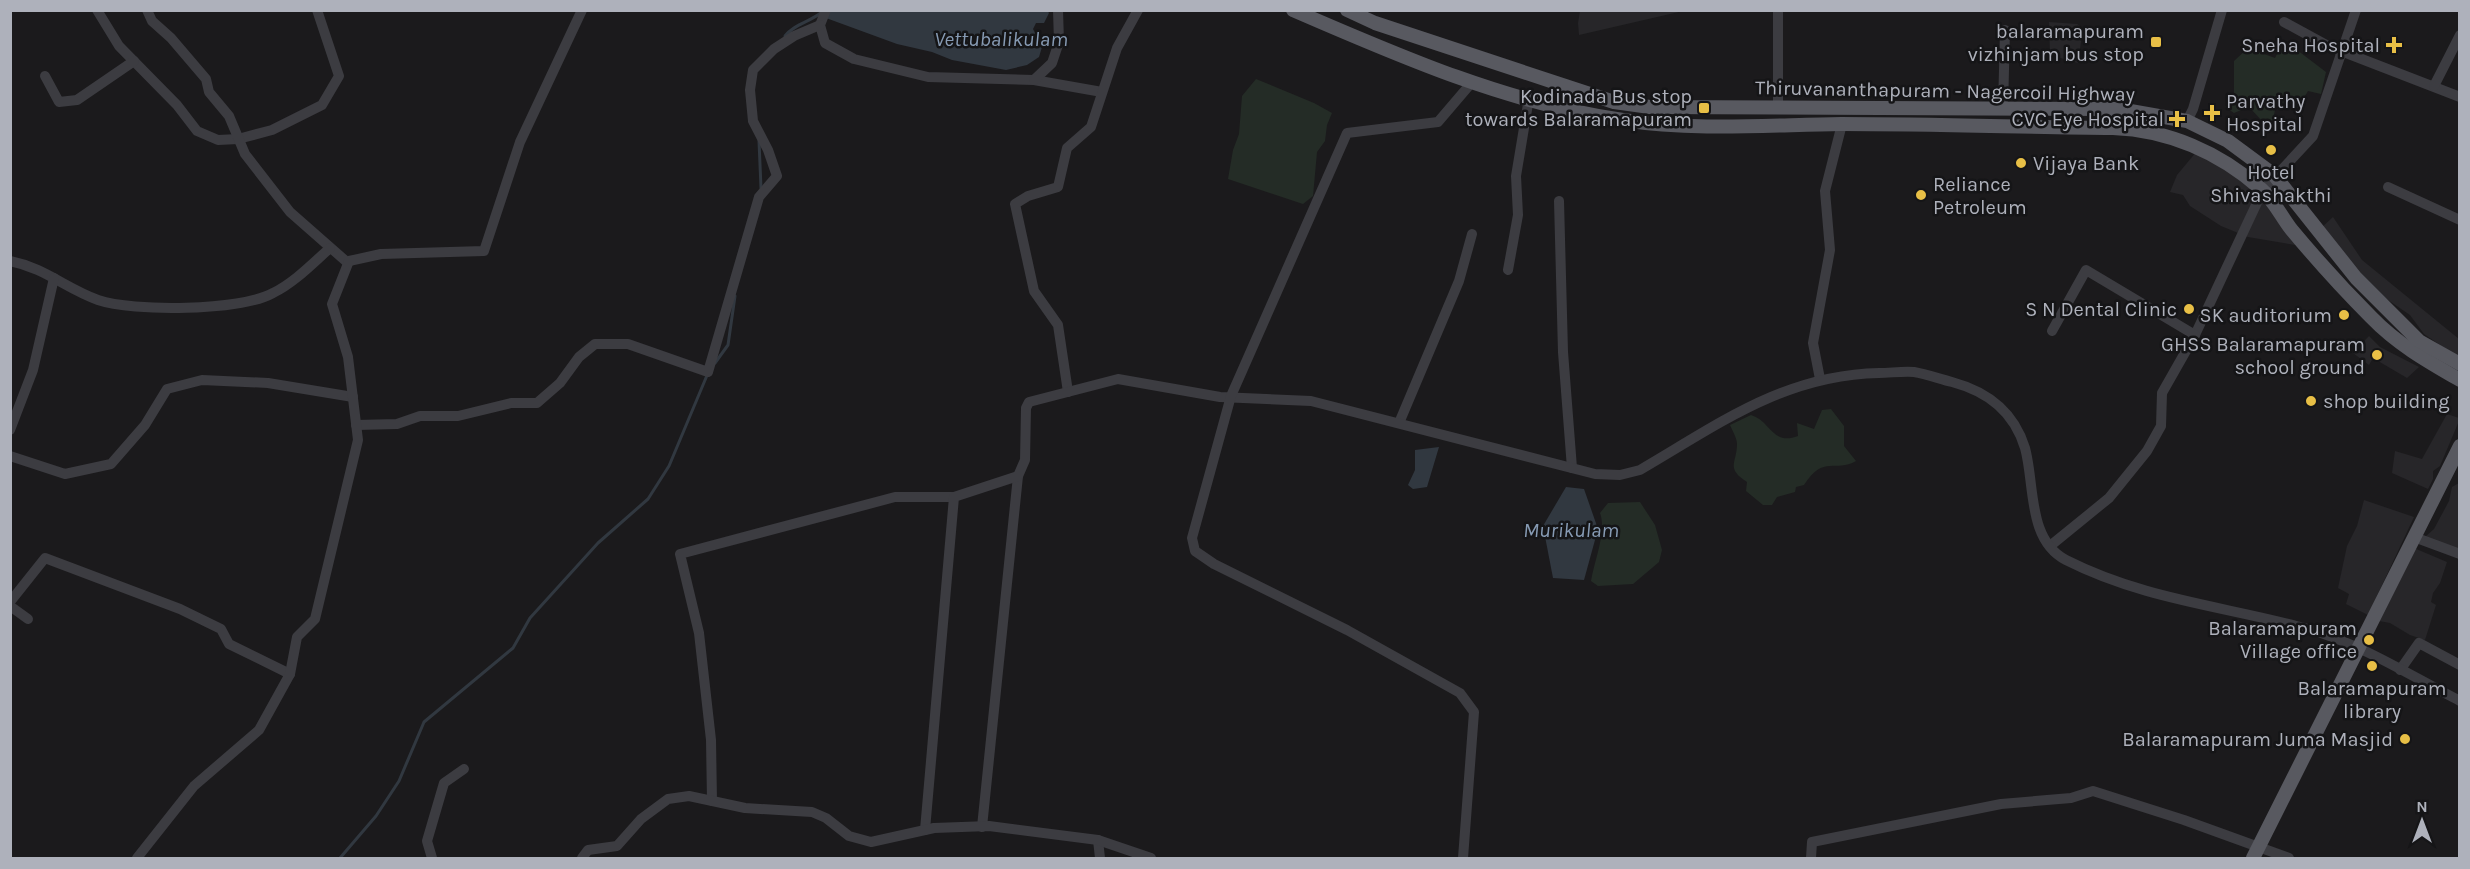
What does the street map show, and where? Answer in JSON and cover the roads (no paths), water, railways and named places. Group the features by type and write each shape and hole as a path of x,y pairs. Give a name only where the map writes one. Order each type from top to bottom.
{"main road":[{"name":"Thiruvananthapuram - Nagercoil Highway","path":"1293,10 1398,56 1529,98 1623,120 1681,126 1842,124 2143,129 2174,136 2218,158 2263,190 2290,228 2372,318 2409,351 2460,380"},
{"name":"Thiruvananthapuram - Nagercoil Highway","path":"1347,10 1375,23 1614,102 1650,107 2119,109 2187,121 2228,141 2274,175 2356,278 2419,341 2460,364"},
{"path":"2256,853 2460,446"}],"street":[{"path":"97,10 119,46 177,105 197,131 218,140 238,139 272,130 322,105 339,75 317,10"},
{"path":"147,10 152,21 171,38 206,80 209,92 229,116 245,154 290,212 348,263"},
{"path":"138,858 194,786 259,730 290,675 297,638 315,619 358,440 348,357 332,304 349,261 381,254 484,251 519,142 582,10"},
{"path":"826,10 820,25 825,43 854,59 927,77 1034,80 1102,92"},
{"path":"1034,80 1052,63 1059,42 1058,10"},
{"path":"1068,392 1058,326 1034,291 1015,204 1028,196 1058,187 1067,148 1091,127 1117,48 1138,10"},
{"path":"1778,10 1778,109"},
{"path":"2187,121 2193,109 2222,10"},
{"path":"2050,546 2109,498 2147,451 2161,426 2162,393 2195,334 2263,190 2274,175 2313,136 2356,10"},
{"path":"2284,22 2341,51 2460,97"},
{"path":"356,425 397,424 420,416 458,416 511,403 537,403 560,383 579,357 595,344 628,344 708,372 759,197 777,176 768,150 753,121 750,90 753,70 780,44 820,25"},
{"path":"2003,109 2005,30"},
{"path":"2434,86 2460,35"},
{"path":"45,76 59,102 77,100 134,61"},
{"path":"1463,858 1474,712 1460,693 1347,630 1214,564 1195,551 1192,538 1231,396 1347,133 1438,122 1473,81"},
{"path":"1508,270 1518,215 1516,176 1529,98"},
{"path":"1820,379 1813,343 1830,250 1825,191 1842,124"},
{"path":"2388,187 2460,220"},
{"path":"1559,201 1563,352 1572,468"},
{"path":"1399,423 1459,281 1472,234"},
{"path":"10,261 33,266 72,290 100,301 175,307 212,307 256,301 275,293 330,248"},
{"path":"2052,331 2086,270 2195,334"},
{"path":"10,430 33,370 54,278"},
{"path":"982,827 1018,476 1025,460 1026,408 1029,402 1118,380 1221,397 1311,400 1595,474 1620,475 1640,470 1760,400 1820,379 1860,374 1914,372 1957,384 1986,396 2016,423 2026,451 2039,526 2050,546 2063,558 2118,583 2212,609 2310,629 2359,649 2460,701"},
{"path":"10,456 65,474 111,464 145,425 167,390 202,380 268,383 352,397"},
{"path":"712,801 711,740 699,633 680,554 895,497 954,497 1018,476"},
{"path":"925,830 954,497"},
{"path":"2414,537 2460,554"},
{"path":"10,602 45,558 180,609 221,629 229,644 290,675"},
{"path":"10,606 28,619"},
{"path":"2400,670 2419,643 2460,665"},
{"path":"432,858 427,841 444,783 464,770"},
{"path":"1810,858 1812,842 2001,804 2071,798 2093,791 2256,853 2289,858"},
{"path":"582,858 588,850 618,846 641,819 668,799 689,796 745,808 812,812 826,818 849,836 872,842 925,830 982,827 1098,840 1151,858"},
{"path":"1098,840 1100,858"}],"water":[{"name":"Vettubalikulam","path":"828,10 1047,10 1049,13 1044,23 1036,23 1033,29 1042,47 1039,57 1027,65 1006,70 952,60 932,52 897,44 826,18"},
{"path":"1439,447 1427,487 1413,489 1408,485 1415,470 1415,450"},
{"name":"Murikulam","path":"1566,487 1584,489 1598,529 1584,580 1553,578 1543,526"}],"waterway":[{"path":"785,36 822,12"},
{"path":"759,141 761,188"},
{"path":"715,363 728,345 735,296"},
{"path":"340,858 376,816 399,781 424,722 513,648 530,618 598,543 648,499 669,466 708,373"}],"place":[{"name":"balaramapuram vizhinjam bus stop","path":"2156,42"},
{"name":"Sneha Hospital","path":"2394,45"},
{"name":"Kodinada Bus stop towards Balaramapuram","path":"1704,108"},
{"name":"Parvathy Hospital","path":"2212,113"},
{"name":"CVC Eye Hospital","path":"2177,119"},
{"name":"Hotel Shivashakthi","path":"2271,150"},
{"name":"Vijaya Bank","path":"2021,163"},
{"name":"Reliance Petroleum","path":"1921,195"},
{"name":"S N Dental Clinic","path":"2189,309"},
{"name":"SK auditorium","path":"2344,315"},
{"name":"GHSS Balaramapuram school ground","path":"2377,355"},
{"name":"shop building","path":"2311,401"},
{"name":"Balaramapuram Village office","path":"2369,640"},
{"name":"Balaramapuram library","path":"2372,666"},
{"name":"Balaramapuram Juma Masjid","path":"2405,739"}]}
